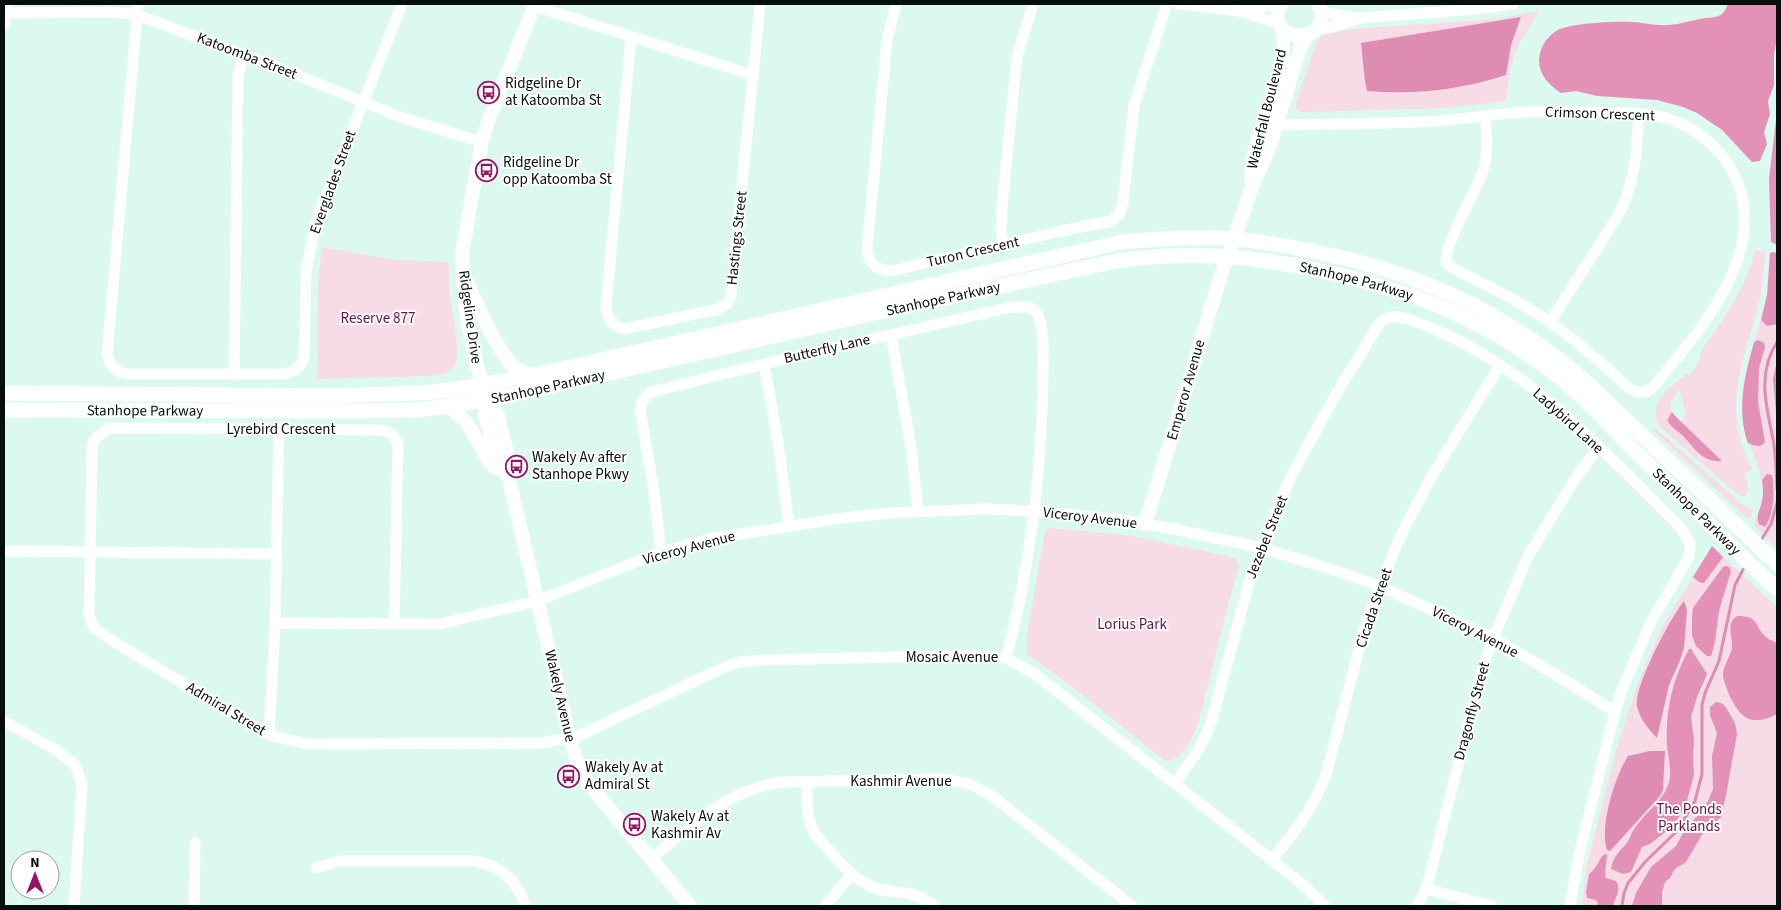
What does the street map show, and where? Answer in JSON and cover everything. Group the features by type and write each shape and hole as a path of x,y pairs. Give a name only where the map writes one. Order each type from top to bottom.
{"main road":[{"name":"Stanhope Parkway","path":"4,393 336,395 433,392 535,375 1122,242 1167,238 1259,241 1382,267 1442,290 1499,318 1548,350 1585,381 1777,564"},
{"name":"Stanhope Parkway","path":"4,410 356,411 416,410 449,406 486,400 1083,268 1155,257 1200,254 1227,256 1281,263 1385,286 1444,307 1494,333 1547,368 1569,386 1777,589"}],"street":[{"name":"Everglades Street","path":"234,374 283,374 293,372 299,368 304,357 306,270 314,228 322,202 402,4"},
{"name":"Hastings Street","path":"631,38 606,306 608,317 613,324 618,328 630,329 719,309 724,307 729,300 732,291 760,4"},
{"name":"Turon Crescent","path":"896,4 887,40 867,248 868,259 876,268 891,271 1111,221 1119,214 1124,202 1134,105 1167,4"},
{"path":"1003,245 1001,231 1002,207 1017,56 1033,4"},
{"path":"1178,4 1240,11 1281,26 1288,33 1295,36 1346,24 1360,18"},
{"path":"1240,11 1279,4"},
{"name":"Waterfall Boulevard","path":"1251,190 1255,150 1280,68 1284,46 1278,12 1279,4"},
{"path":"1319,7 1326,13 1360,18 1446,7 1478,9 1513,4"},
{"path":"534,5 631,38 753,75"},
{"name":"Ridgeline Drive","path":"486,400 468,327 462,270 465,236 482,142 489,119 534,5"},
{"name":"Waterfall Boulevard","path":"1227,256 1277,126 1300,48 1320,23 1319,7"},
{"name":"Katoomba Street","path":"4,13 112,12 137,9 243,54 419,124 482,142"},
{"path":"137,9 107,354 116,372 126,374 234,374 238,78 243,54"},
{"name":"Crimson Crescent","path":"1277,126 1438,121 1531,112 1638,114 1659,116 1680,123 1701,135 1724,159 1736,178 1743,199 1746,222 1741,255 1720,300 1689,344 1652,389 1641,393 1629,388 1582,346 1550,322"},
{"path":"1485,116 1487,146 1484,167 1448,247 1446,262 1453,268 1504,294 1550,322 1626,200 1633,173 1638,114"},
{"name":"Emperor Avenue","path":"1145,524 1191,375 1204,326 1227,256"},
{"path":"462,270 483,320 501,349 518,371 535,375"},
{"name":"Butterfly Lane","path":"661,552 651,471 641,417 642,401 651,392 1008,308 1021,307 1033,309 1041,323 1043,362 1040,448 1034,511"},
{"name":"Jezebel Street","path":"1175,783 1198,752 1206,736 1243,599 1291,476 1336,394 1379,324 1388,317 1401,317"},
{"name":"Ladybird Lane","path":"1401,317 1445,334 1481,353 1546,398 1685,534 1691,548 1689,557 1651,622 1614,712 1574,873 1570,906"},
{"path":"891,335 907,419 918,511"},
{"path":"764,364 778,442 789,526"},
{"name":"Cicada Street","path":"1272,860 1310,810 1320,793 1365,626 1379,586 1409,518 1425,487 1500,365"},
{"name":"Wakely Avenue","path":"486,400 485,416 495,453 509,480 577,762 588,783 690,906"},
{"path":"449,406 466,422 491,464 509,480"},
{"name":"Lyrebird Crescent","path":"89,552 92,445 100,433 108,428 382,430 392,434 398,443 394,624"},
{"path":"269,735 275,623 279,430"},
{"name":"Dragonfly Street","path":"1417,906 1426,889 1481,673 1493,638 1529,554 1574,481 1598,447"},
{"name":"Viceroy Avenue","path":"275,623 439,624 537,601 661,552 710,539 836,518 918,511 985,509 1034,511 1096,517 1191,532 1262,548 1315,563 1379,586 1493,638 1614,712"},
{"path":"1006,658 1024,581 1034,511"},
{"path":"4,552 276,554"},
{"name":"Admiral Street","path":"89,552 89,613 93,627 111,640 269,735 307,744 528,744 570,738"},
{"name":"Mosaic Avenue","path":"570,738 578,736 714,671 740,662 978,655 1006,658 1035,674 1272,860 1325,906"},
{"path":"4,721 56,750 75,765 82,782 74,906"},
{"name":"Kashmir Avenue","path":"651,859 701,816 719,805 758,787 782,782 944,779 970,784 992,796 1132,906"},
{"path":"807,782 811,827 852,874 870,886 914,894 934,906"},
{"path":"194,906 195,843"},
{"path":"316,868 339,861 475,861 494,867 511,881 521,893 525,906"},
{"path":"825,906 852,874"},
{"path":"1426,889 1492,906"}],"green space":[{"path":"1539,11 1517,48 1510,70 1506,101 1446,108 1302,112 1296,109 1296,103 1316,43 1322,35 1353,29 1497,19"},
{"name":"Reserve 877","path":"322,247 396,260 449,262 449,286 457,350 457,359 454,367 445,373 429,376 317,379 318,282"},
{"path":"1755,250 1765,252 1760,296 1738,381 1736,396 1739,434 1752,469 1744,474 1748,486 1748,492 1745,497 1737,494 1659,426 1656,410 1662,396 1687,374 1689,376 1700,360 1704,347 1738,295","holes":["1679,390 1685,410 1682,422 1674,414 1671,407 1672,400"]},
{"path":"1770,253 1777,253 1777,548 1753,524 1760,508 1763,494 1758,467 1744,426 1742,410 1744,381 1764,309 1768,290"},
{"path":"1654,427 1744,506 1753,510 1749,520 1652,429"},
{"name":"Lorius Park","path":"1051,528 1133,536 1235,558 1239,567 1198,724 1190,741 1178,758 1165,761 1070,685 1027,654 1027,636 1045,531"},
{"name":"The Ponds Parklands","path":"1712,546 1777,607 1777,906 1582,906 1586,869 1617,747 1638,683 1662,627"}],"shaded area":[{"path":"1728,4 1777,4 1774,85 1768,101 1770,114 1764,132 1767,144 1760,161 1752,162 1722,130 1697,113 1657,100 1597,96 1576,91 1561,93 1552,87 1543,75 1539,65 1544,43 1556,31 1562,28 1582,24 1615,22 1656,25 1675,24 1720,15"},
{"path":"1521,17 1511,45 1506,75 1454,88 1420,92 1367,91 1361,43"},
{"path":"1777,111 1777,245 1771,242 1769,179"},
{"path":"1770,253 1777,253 1777,324 1767,326 1761,320 1767,295"},
{"path":"1758,340 1764,343 1765,347 1759,368 1758,402 1765,442 1758,446 1748,443 1744,430 1742,405 1754,342"},
{"path":"1777,361 1777,423 1773,379"},
{"path":"1672,412 1722,461 1709,460 1695,450 1668,422"},
{"path":"1767,474 1772,475 1773,495 1772,509 1765,527 1759,524 1758,518 1763,495 1762,480"},
{"path":"1712,546 1723,557 1704,583 1699,582 1693,577"},
{"path":"1726,566 1731,571 1719,611 1713,651 1711,656 1707,656 1696,646 1692,636 1693,608 1723,567"},
{"path":"1684,601 1687,610 1684,648 1669,685 1657,738 1640,715 1637,706 1638,696 1647,668 1671,621"},
{"path":"1737,616 1753,619 1766,637 1777,643 1777,714 1768,718 1753,720 1741,714 1732,701 1724,681 1723,674 1732,648 1730,627 1733,619"},
{"path":"1689,649 1691,649 1707,674 1691,717 1694,740 1694,775 1686,804 1678,819 1664,833 1650,844 1642,847 1631,872 1623,874 1611,869 1615,858 1639,822 1659,801 1667,789 1670,777 1667,745 1669,707 1674,683"},
{"path":"1716,702 1725,706 1735,723 1737,734 1721,817 1703,833 1686,862 1675,869 1670,878 1665,882 1662,892 1662,906 1632,906 1636,893 1651,867 1676,846 1695,818 1701,814 1713,789 1712,756 1717,733 1710,715 1710,707"},
{"path":"1650,751 1665,751 1663,790 1660,796 1610,851 1607,850 1605,828 1618,776 1628,756"},
{"path":"1605,854 1607,855 1606,878 1616,881 1618,890 1613,906 1597,906 1596,900 1587,898 1586,892 1589,874"}],"waterway":[{"path":"1777,342 1767,365 1765,377 1766,402 1775,451 1777,489"},
{"path":"1760,542 1771,524 1777,503"},
{"path":"1622,906 1628,883 1646,861 1677,831 1695,801 1702,774 1702,705 1705,693 1719,661 1735,585 1745,566"}],"place":[{"name":"Ridgeline Dr at Katoomba St","path":"489,92"},
{"name":"Ridgeline Dr opp Katoomba St","path":"487,171"},
{"name":"Wakely Av after Stanhope Pkwy","path":"516,466"},
{"name":"Wakely Av at Admiral St","path":"569,776"},
{"name":"Wakely Av at Kashmir Av","path":"635,825"}]}
